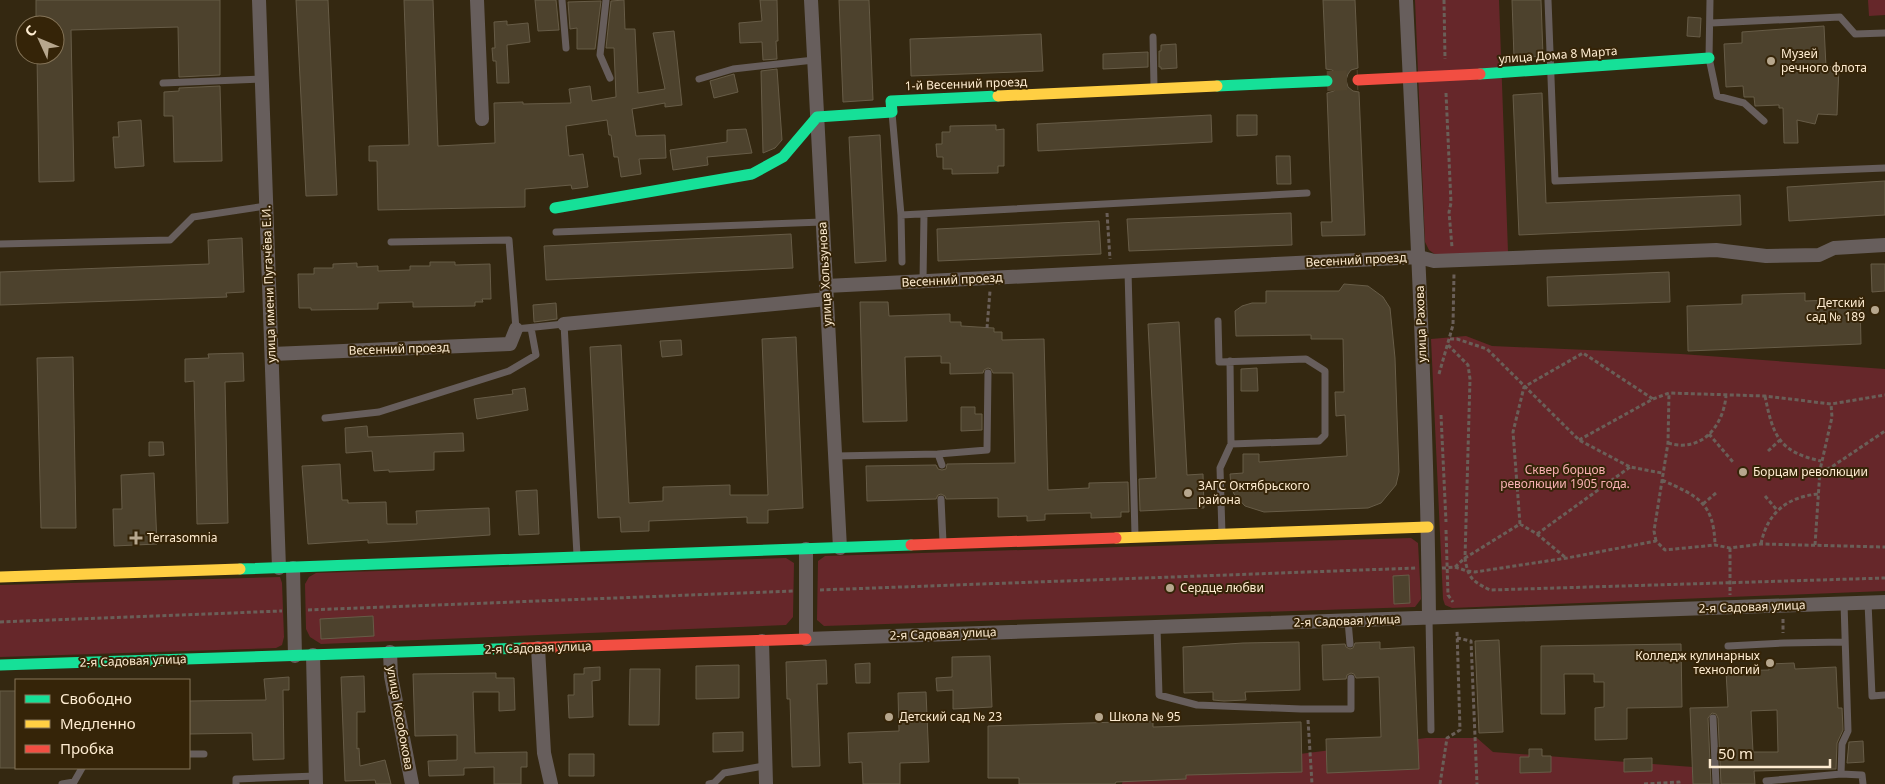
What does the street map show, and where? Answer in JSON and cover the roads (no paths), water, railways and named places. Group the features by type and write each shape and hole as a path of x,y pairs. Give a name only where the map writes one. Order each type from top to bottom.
{"street":[{"name":"улица имени Пугачёва Е.И.","path":"259,0 272,354 286,568 294,610 295,656"},
{"path":"477,0 482,119"},
{"name":"улица Хользунова","path":"810,0 840,548"},
{"name":"улица Рахова","path":"1406,0 1418,258 1428,527 1429,618"},
{"name":"улица Дома 8 Марта","path":"1410,76 1551,70 1709,58"},
{"path":"1358,80 1410,76"},
{"name":"1-й Весенний проезд","path":"892,112 891,101 1326,81"},
{"path":"555,208 752,174 783,157 817,117 892,112"},
{"name":"Весенний проезд","path":"564,324 924,281 1418,258 1434,261 1716,250 1766,256 1819,254 1834,248 1885,245"},
{"name":"Весенний проезд","path":"272,354 510,344 516,329"},
{"path":"0,577 1428,527"},
{"path":"806,549 806,639"},
{"name":"2-я Садовая улица","path":"0,665 1457,618 1885,602"},
{"path":"762,641 766,784"},
{"path":"538,648 544,753 551,784"},
{"name":"улица Кособокова","path":"390,652 391,676 412,784"},
{"path":"313,655 316,780"}],"lane":[{"path":"562,0 566,48"},
{"path":"606,0 600,55 610,78"},
{"path":"1548,0 1555,181 1885,168"},
{"path":"1710,0 1709,58 1717,96 1744,103 1764,121"},
{"path":"1711,24 1840,17 1855,34 1885,33"},
{"path":"1152,37 1154,89"},
{"path":"699,79 733,69 814,60"},
{"path":"163,83 262,79"},
{"path":"892,112 901,215 902,262"},
{"path":"901,215 1307,193"},
{"path":"0,244 170,240 193,217 266,206"},
{"path":"924,214 924,281"},
{"path":"556,232 822,222"},
{"path":"391,242 509,240 516,329 564,324 578,558"},
{"path":"1128,271 1135,538"},
{"path":"1218,321 1219,362 1306,359 1325,371 1325,435 1319,441 1231,444"},
{"path":"325,418 379,412 509,370 536,355 531,328"},
{"path":"1222,535 1220,468 1231,444 1230,361"},
{"path":"835,456 938,454 987,450 988,373"},
{"path":"938,454 942,464"},
{"path":"941,499 944,544"},
{"path":"1868,602 1872,696 1885,695"},
{"path":"1841,774 1842,744 1848,731 1844,604"},
{"path":"1429,618 1431,730"},
{"path":"1348,621 1350,644"},
{"path":"1157,627 1159,695 1197,705 1308,710 1351,709 1351,678"},
{"path":"1728,646 1844,642"},
{"path":"1713,718 1716,784"},
{"path":"190,754 204,754"},
{"path":"709,784 714,783 724,772 764,766"},
{"path":"62,784 74,782 81,769"},
{"path":"1766,780 1841,774 1862,775 1863,784"},
{"path":"236,784 236,779 316,780"}],"tunnel":[{"path":"1327,81 1358,80"}],"place":[{"name":"Музей речного флота","path":"1771,61"},
{"name":"Детский сад № 189","path":"1875,310"},
{"name":"Борцам революции","path":"1743,472"},
{"name":"ЗАГС Октябрьского района","path":"1188,493"},
{"name":"Terrasomnia","path":"136,538"},
{"name":"Сердце любви","path":"1170,588"},
{"name":"Колледж кулинарных технологий","path":"1770,663"},
{"name":"Детский сад № 23","path":"889,717"},
{"name":"Школа № 95","path":"1099,717"}],"park label":[{"name":"Сквер борцов революции 1905 года.","path":"1565,477"}]}
